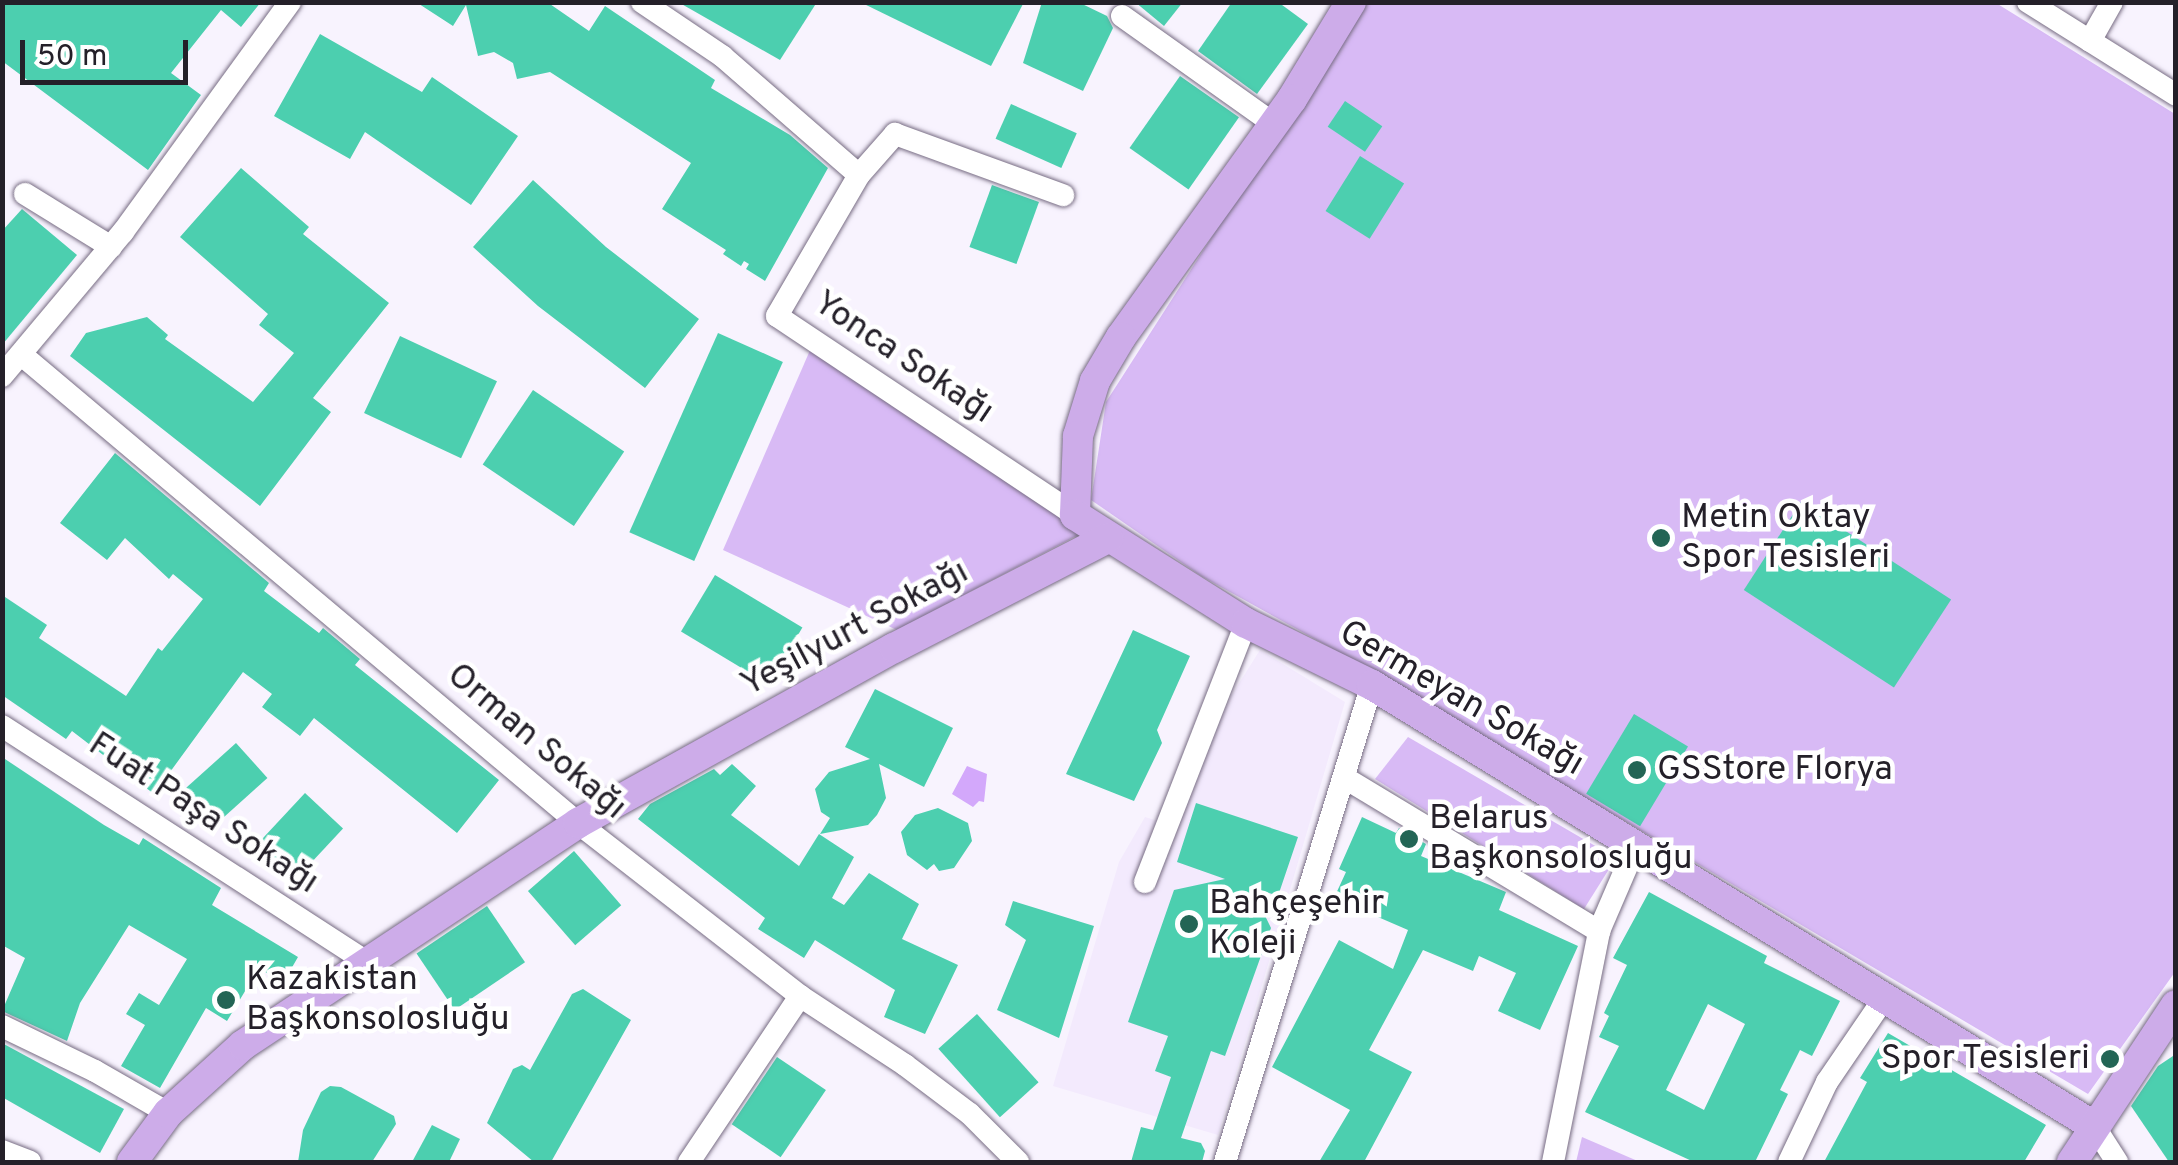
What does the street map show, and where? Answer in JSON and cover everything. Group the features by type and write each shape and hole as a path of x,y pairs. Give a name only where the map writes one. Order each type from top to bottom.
{"main road":[{"path":"1108,538 1075,515 1078,436 1096,381 1121,337 1274,124 1351,2"},
{"name":"Yeşilyurt Sokağı","path":"132,1162 168,1113 243,1045 578,823 894,648 1108,538"},
{"name":"Germeyan Sokağı","path":"1108,538 1246,624 1372,685 2094,1126"},
{"path":"2072,1162 2176,1005"}],"street":[{"path":"2,376 23,356 112,247 290,2"},
{"path":"642,2 722,56 859,174"},
{"path":"2028,2 2176,95"},
{"path":"2090,41 2112,2"},
{"path":"1122,16 1274,124"},
{"name":"Yonca Sokağı","path":"1063,196 895,134 859,174 777,316 1075,515"},
{"path":"26,194 112,247"},
{"name":"Orman Sokağı","path":"23,356 578,823 800,996 957,1104 1018,1162"},
{"path":"1145,882 1246,624"},
{"path":"1225,1162 1372,685"},
{"name":"Fuat Paşa Sokağı","path":"2,726 364,962"},
{"path":"1345,778 1599,931"},
{"path":"1552,1162 1599,931 1636,845"},
{"path":"689,1162 800,996"},
{"path":"1789,1162 1827,1082 1885,996"},
{"path":"2,1026 95,1071 168,1113"},
{"name":"Germeyan Sokağı","path":"2094,1126 2117,1162"},
{"path":"2,1150 30,1162"}],"shaded area":[{"name":"Metin Oktay Spor Tesisleri","path":"1362,3 1996,3 2175,114 2175,972 2088,1094 1333,649 1201,576 1091,500 1106,402"},
{"path":"811,348 1082,533 897,630 723,550"},
{"name":"Bahçeşehir Koleji","path":"1260,650 1345,702 1218,1135 1053,1086 1119,862 1145,817 1174,826 1231,696"},
{"path":"1408,737 1616,858 1584,909 1375,779"},
{"path":"967,766 987,774 984,802 973,807 952,794"},
{"path":"1582,1137 1640,1162 1576,1162"}],"building":[{"path":"2,2 261,2 241,27 221,10 171,73 201,95 148,170 2,61"},
{"path":"416,2 547,2 589,31 605,6 715,80 711,88 790,135 828,168 765,281 746,269 749,264 744,261 741,266 723,254 726,250 662,209 691,163 550,72 517,79 513,63 494,52 478,56 466,5 453,26"},
{"path":"678,2 817,2 780,60"},
{"path":"860,2 1024,2 991,66"},
{"path":"1042,2 1078,2 1107,16 1113,28 1083,91 1023,63"},
{"path":"1135,2 1183,2 1164,26"},
{"path":"1232,2 1278,2 1308,24 1257,94 1198,51"},
{"path":"320,34 422,92 432,77 518,136 471,205 365,132 350,159 274,116"},
{"path":"1180,76 1239,117 1189,189 1130,148"},
{"path":"1345,101 1382,126 1365,152 1328,127"},
{"path":"1011,104 1077,133 1061,168 996,139"},
{"path":"1360,156 1404,184 1370,239 1326,211"},
{"path":"241,168 309,227 303,234 389,303 313,398 331,412 260,506 70,356 86,333 147,317 168,335 165,339 253,402 294,353 259,325 268,314 180,237"},
{"path":"533,180 606,247 699,319 645,388 538,306 473,247"},
{"path":"992,185 1039,202 1016,264 969,247"},
{"path":"22,209 77,255 2,345 2,231"},
{"path":"718,333 783,362 694,561 629,532"},
{"path":"400,336 497,381 461,458 364,413"},
{"path":"533,390 624,452 574,526 483,465"},
{"path":"115,453 269,583 264,591 319,633 323,628 360,659 355,665 499,780 457,833 314,718 300,736 262,707 272,694 243,672 154,794 72,731 66,739 2,695 2,595 47,625 39,638 126,696 158,648 162,651 203,599 173,574 169,579 125,538 107,560 60,523"},
{"path":"1801,502 1951,599 1894,688 1744,590"},
{"path":"715,575 802,628 768,684 681,632"},
{"path":"1133,630 1190,656 1157,730 1162,743 1134,801 1066,774"},
{"path":"875,689 953,728 924,787 879,764 886,798 877,815 868,825 820,834 830,818 821,812 815,789 829,772 870,759 845,747"},
{"name":"GSStore Florya","path":"1634,714 1688,746 1640,826 1586,794"},
{"path":"236,743 267,778 209,831 177,796"},
{"path":"2,757 104,825 139,845 143,838 221,888 212,905 298,957 283,983 259,968 227,1021 206,1008 160,1088 121,1066 145,1025 126,1014 139,993 159,1005 187,959 129,925 80,1003 67,1041 2,1011 25,958 2,945"},
{"path":"732,764 756,786 731,815 799,866 819,834 854,857 832,898 844,905 869,873 919,904 902,939 958,965 925,1034 884,1017 895,990 815,940 804,958 758,929 765,918 638,819 650,804 714,769 720,775"},
{"path":"305,793 343,828 297,878 259,843"},
{"path":"1196,803 1298,837 1278,896 1251,887 1271,928 1225,1056 1211,1051 1181,1138 1201,1143 1205,1151 1202,1162 1131,1162 1141,1127 1153,1130 1171,1077 1155,1071 1168,1036 1128,1022 1174,890 1225,879 1177,862"},
{"path":"938,808 968,823 972,841 954,868 939,871 934,864 927,870 907,855 901,832 915,815"},
{"path":"1362,817 1396,833 1399,828 1426,844 1421,856 1506,892 1499,910 1578,946 1540,1030 1498,1011 1516,973 1479,956 1473,971 1423,950 1369,1050 1412,1072 1364,1162 1319,1162 1350,1110 1272,1067 1339,940 1393,969 1408,930 1334,898 1346,872 1339,869"},
{"path":"574,851 621,905 575,945 528,891"},
{"path":"1649,892 1767,956 1764,963 1840,1001 1812,1056 1800,1050 1780,1090 1788,1094 1755,1162 1694,1162 1585,1112 1619,1046 1599,1037 1609,1016 1604,1013 1627,965 1613,958","holes":["1708,1004 1745,1024 1704,1110 1666,1090"]},
{"path":"1013,901 1094,926 1059,1038 997,1010 1026,940 1005,925"},
{"path":"487,906 525,962 455,1010 417,954"},
{"path":"583,989 631,1020 551,1162 534,1162 487,1123 513,1069 522,1065 530,1070 572,994"},
{"path":"977,1014 1039,1082 1000,1117 938,1049"},
{"path":"1888,1033 2046,1125 2024,1162 1824,1162 1867,1082 1860,1078"},
{"path":"2,1043 124,1109 100,1153 2,1097"},
{"path":"2176,1054 2176,1162 2169,1162 2131,1106 2158,1066"},
{"path":"777,1057 826,1090 781,1157 732,1124"},
{"path":"330,1086 341,1087 394,1116 396,1124 372,1162 298,1162 303,1130 321,1092"},
{"path":"432,1125 460,1139 449,1162 412,1162"}],"place":[{"name":"Metin Oktay Spor Tesisleri","path":"1661,538"},
{"name":"GSStore Florya","path":"1637,770"},
{"name":"Belarus Başkonsolosluğu","path":"1409,839"},
{"name":"Bahçeşehir Koleji","path":"1189,924"},
{"name":"Kazakistan Başkonsolosluğu","path":"226,1000"},
{"name":"Spor Tesisleri","path":"2110,1059"}]}
